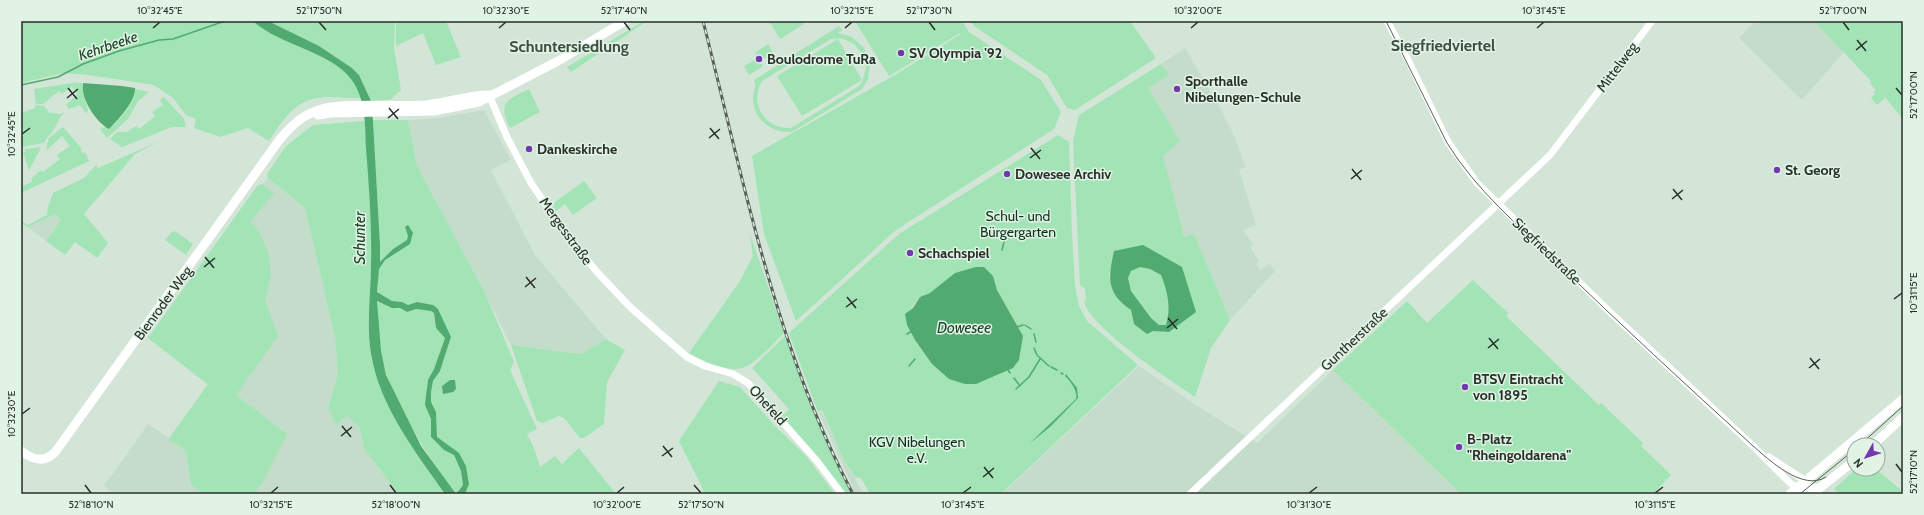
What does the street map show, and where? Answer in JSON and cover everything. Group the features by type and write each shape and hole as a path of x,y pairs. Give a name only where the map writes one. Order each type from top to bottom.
{"main road":[{"name":"Bienroder Weg","path":"21,451 34,459 46,459 58,449 280,139 292,125 318,116 348,110 387,109 420,112 453,108 479,102 558,61 625,21"},
{"path":"1800,489 1903,398"},
{"path":"1882,437 1903,417"},
{"path":"1812,494 1846,468"}],"street":[{"name":"Siegfriedstraße","path":"1387,21 1407,58 1448,142 1473,178 1497,204 1618,320 1752,445 1777,466 1800,489"},
{"name":"Mittelweg","path":"1497,204 1550,156 1652,21"},
{"name":"Mergesstraße","path":"489,96 522,166 545,205 571,241 608,284 672,345"},
{"name":"Guntherstraße","path":"1190,494 1497,204"},
{"name":"Ohefeld","path":"672,345 695,361 714,369 733,374 748,383 817,461 842,494"},
{"name":"Siegfriedstraße","path":"1777,466 1801,478 1800,489"},
{"path":"1800,489 1822,487"}],"shaded area":[{"path":"1755,21 1814,21 1844,52 1802,100 1739,38"},
{"path":"1185,48 1233,133 1246,167 1239,169 1256,225 1243,230 1253,244 1250,246 1259,262 1256,264 1260,270 1270,264 1275,271 1230,320 1194,234 1184,237 1141,77"},
{"path":"484,110 511,160 491,170 535,255 606,339 581,354 511,345 417,166 408,120 438,118"},
{"path":"268,178 305,208 335,337 338,374 328,408 336,425 347,416 359,426 364,448 398,494 110,494 113,493 104,486 148,424 169,438 208,385 148,338 258,185 263,184"},
{"path":"54,214 62,219 46,241 28,227"},
{"path":"1139,366 1194,404 1257,443 1333,370 1461,494 1002,494"},
{"path":"822,412 844,460 864,494 856,494 819,413"}],"green space":[{"path":"21,21 253,21 276,36 316,53 340,67 350,76 362,98 320,98 301,104 287,116 269,141 248,128 220,137 194,128 196,119 186,115 173,98 154,85 89,75 64,73 21,83"},
{"path":"268,21 395,21 394,48 401,90 390,100 371,101 359,75 352,68 319,46"},
{"path":"396,21 446,21 461,57 436,65 423,33 396,46"},
{"path":"644,21 647,21 571,72 567,67"},
{"path":"769,21 802,21 804,24 780,39"},
{"path":"855,21 962,21 969,32 1041,80 1061,112 1054,129 896,230 796,321 764,234 752,156 895,75 961,34 960,33 889,76"},
{"path":"970,21 1130,21 1156,58 1075,110 1067,108 1047,75 974,26"},
{"path":"1814,21 1903,21 1903,119 1883,95 1885,98 1877,105 1871,98 1875,94 1873,92 1876,90 1870,83 1871,81"},
{"path":"839,26 842,30 838,33 852,37 864,48 870,63 868,79 862,89 792,132 777,130 765,124 760,119 754,106 754,80","holes":["841,38 854,44 863,55 866,68 862,82 859,86 791,128 773,124 762,113 758,106 757,98 758,89 762,81 831,39"]},
{"path":"838,39 862,80 802,116 777,76"},
{"name":"Boulodrome TuRa","path":"768,44 773,53 760,61 763,66 749,75 744,66 758,58 755,53"},
{"path":"1161,64 1169,75 1148,88 1180,141 1163,156 1184,237 1194,234 1230,320 1211,348 1195,397 1151,367 1116,339 1101,326 1090,313 1084,302 1086,300 1085,289 1080,285 1073,141 1079,115","holes":["1114,251 1182,267 1169,332 1153,331 1134,324 1131,310 1113,290 1109,275"]},
{"path":"78,82 62,94 59,91 43,104 36,104 34,89"},
{"path":"77,83 82,83 88,113 85,112 80,105 69,109 66,105 78,94 72,87"},
{"path":"135,89 149,92 138,101 128,119 107,138 100,129 105,127 109,129 122,116 133,99"},
{"path":"529,89 540,112 510,128 504,112 504,107 510,99"},
{"path":"164,97 184,119 186,127 172,127 122,147 110,139 117,132 127,132 136,126 139,129 155,116 152,112 163,105 160,100"},
{"path":"35,105 44,106 50,113 60,114 65,112 44,143 22,147 21,113 35,108"},
{"path":"373,120 408,120 417,166 485,293 514,362 510,370 537,429 527,434 534,448 540,467 555,456 562,464 579,448 616,494 465,494 469,484 466,466 459,453 448,447 437,437 436,412 431,403 433,381 440,371 451,337 433,305 417,302 408,305 402,302 392,301 377,292 378,271 382,263 408,245 413,233 405,227 408,236 407,240 393,249 379,264 380,245"},
{"path":"365,121 371,210 369,342 371,355 380,385 395,418 445,494 398,494 364,448 359,426 347,416 336,425 328,408 338,374 335,337 305,208 268,178 267,174 286,146 313,125"},
{"path":"63,127 82,149 81,151 83,154 85,152 89,161 21,193 23,186 32,182 32,178 41,170 43,172 60,159 57,155 70,146 62,136 47,150 46,148 49,138"},
{"name":"Schul- und Bürgergarten","path":"1058,135 1069,142 1075,286 1079,306 1087,321 1138,365 1001,494 870,494 861,478 855,477 844,460 822,410 818,412 789,333 899,234","holes":["993,276 997,290 1023,336 1019,360 982,382 949,379 932,364 915,340 907,325 909,311 920,297"]},
{"path":"160,141 135,154 84,214 108,243 97,258 75,242 65,255 46,241 61,220 55,214 28,227 21,223 21,221 28,225 47,215 53,193 84,178 96,165 98,168"},
{"path":"41,147 29,171 23,152 25,152 25,149"},
{"path":"584,181 597,198 573,215 565,204 556,211 553,207 555,202"},
{"path":"258,185 263,185 274,193 250,222 259,231 268,252 271,276 265,300 278,336 236,395 287,434 264,480 254,494 203,494 191,485 186,451 169,439 208,384 148,338"},
{"path":"175,231 193,244 186,255 165,240"},
{"path":"750,234 784,333 762,355 747,366 733,369 725,368 709,363 689,353 740,281 753,256"},
{"path":"1140,267 1150,269 1161,275 1168,300 1168,318 1166,325 1159,325 1151,318 1131,291 1128,278 1131,270"},
{"name":"BTSV Eintracht von 1895","path":"1473,280 1508,313 1506,316 1599,405 1601,403 1643,443 1641,446 1671,475 1653,494 1461,494 1333,370 1407,301 1427,323"},
{"path":"377,301 407,312 416,309 431,311 434,313 436,328 445,338 434,369 428,380 425,405 431,419 431,438 444,450 454,455 461,471 463,485 455,494 426,452 393,392 384,367 380,348"},
{"path":"785,336 828,446 851,494 845,494 823,464 781,417 789,410 788,408 752,368"},
{"path":"606,339 625,350 607,382 604,424 584,438 580,438 564,418 559,416 543,423 537,421 511,345 581,354"},
{"path":"719,381 740,387 775,426 806,456 835,494 704,494 679,441"},
{"path":"1847,477 1886,477 1901,490 1898,494 1840,494 1834,489"}],"water":[{"path":"253,21 268,21 319,46 352,68 359,75 371,101 380,262 393,249 407,240 408,236 405,227 408,225 413,233 410,244 385,260 379,269 377,292 392,301 402,302 408,305 417,302 433,305 438,309 451,337 440,371 433,381 431,402 436,412 437,437 459,453 466,466 469,484 465,494 456,494 445,494 411,445 390,410 382,392 371,354 369,308 371,220 365,121 360,95 351,79 331,62 264,29","holes":["377,301 392,308 400,308 407,312 416,309 431,311 434,313 436,328 445,338 434,369 428,380 425,405 431,419 431,437 444,450 454,455 461,471 463,485 456,494 421,446 386,375 381,351"]},
{"path":"83,83 135,88 135,93 130,104 109,129 99,121 86,102"},
{"path":"1143,245 1182,267 1196,312 1169,332 1153,331 1147,334 1134,324 1131,310 1123,304 1113,291 1110,277 1114,251","holes":["1140,267 1150,269 1161,275 1165,288 1168,300 1168,318 1166,325 1159,325 1151,318 1131,291 1128,278 1131,271"]},
{"name":"Dowesee","path":"976,267 984,267 993,276 997,290 1023,336 1019,360 1013,368 976,384 965,384 949,379 932,364 915,340 907,325 905,314 913,308 920,297 930,293 955,273"},
{"path":"1066,374 1077,388 1078,398 1051,426 1029,444 1076,399 1075,390 1065,376"},
{"path":"450,380 455,380 456,389 453,392 443,394 442,386"}],"waterway":[{"name":"Kehrbeeke","path":"21,85 58,77 83,64 119,51 159,40 173,39 225,21"},
{"path":"1002,250 1006,234"},
{"path":"1017,327 1023,325"},
{"path":"1025,325 1031,329"},
{"path":"907,334 912,331"},
{"path":"1034,334 1036,342"},
{"path":"1034,348 1037,355"},
{"path":"1038,356 1049,366"},
{"path":"909,366 915,359"},
{"path":"1016,389 1029,377 1040,359"},
{"path":"1051,367 1057,370"},
{"path":"1014,378 1020,386"}],"tram line":[{"path":"1386,21 1447,143 1458,160 1484,192 1629,332 1752,445 1777,466 1797,477 1807,480 1817,481 1826,477"},
{"path":"1869,437 1903,406"},
{"path":"1800,494 1846,457"}],"railway":[{"path":"703,21 748,202 782,322 802,381 826,438 853,494"}],"place":[{"name":"SV Olympia '92","path":"901,53"},
{"name":"Boulodrome TuRa","path":"759,59"},
{"name":"Sporthalle Nibelungen-Schule","path":"1177,89"},
{"name":"Dankeskirche","path":"529,149"},
{"name":"St. Georg","path":"1777,170"},
{"name":"Dowesee Archiv","path":"1007,174"},
{"name":"Schachspiel","path":"910,253"},
{"name":"BTSV Eintracht von 1895","path":"1465,387"},
{"name":"B-Platz \"Rheingoldarena\"","path":"1459,447"}],"district":[{"name":"Siegfriedviertel","path":"1443,45"},
{"name":"Schuntersiedlung","path":"569,46"}],"water label":[{"name":"Schunter","path":"360,238"}],"park label":[{"name":"KGV Nibelungen e.V.","path":"917,450"}]}
